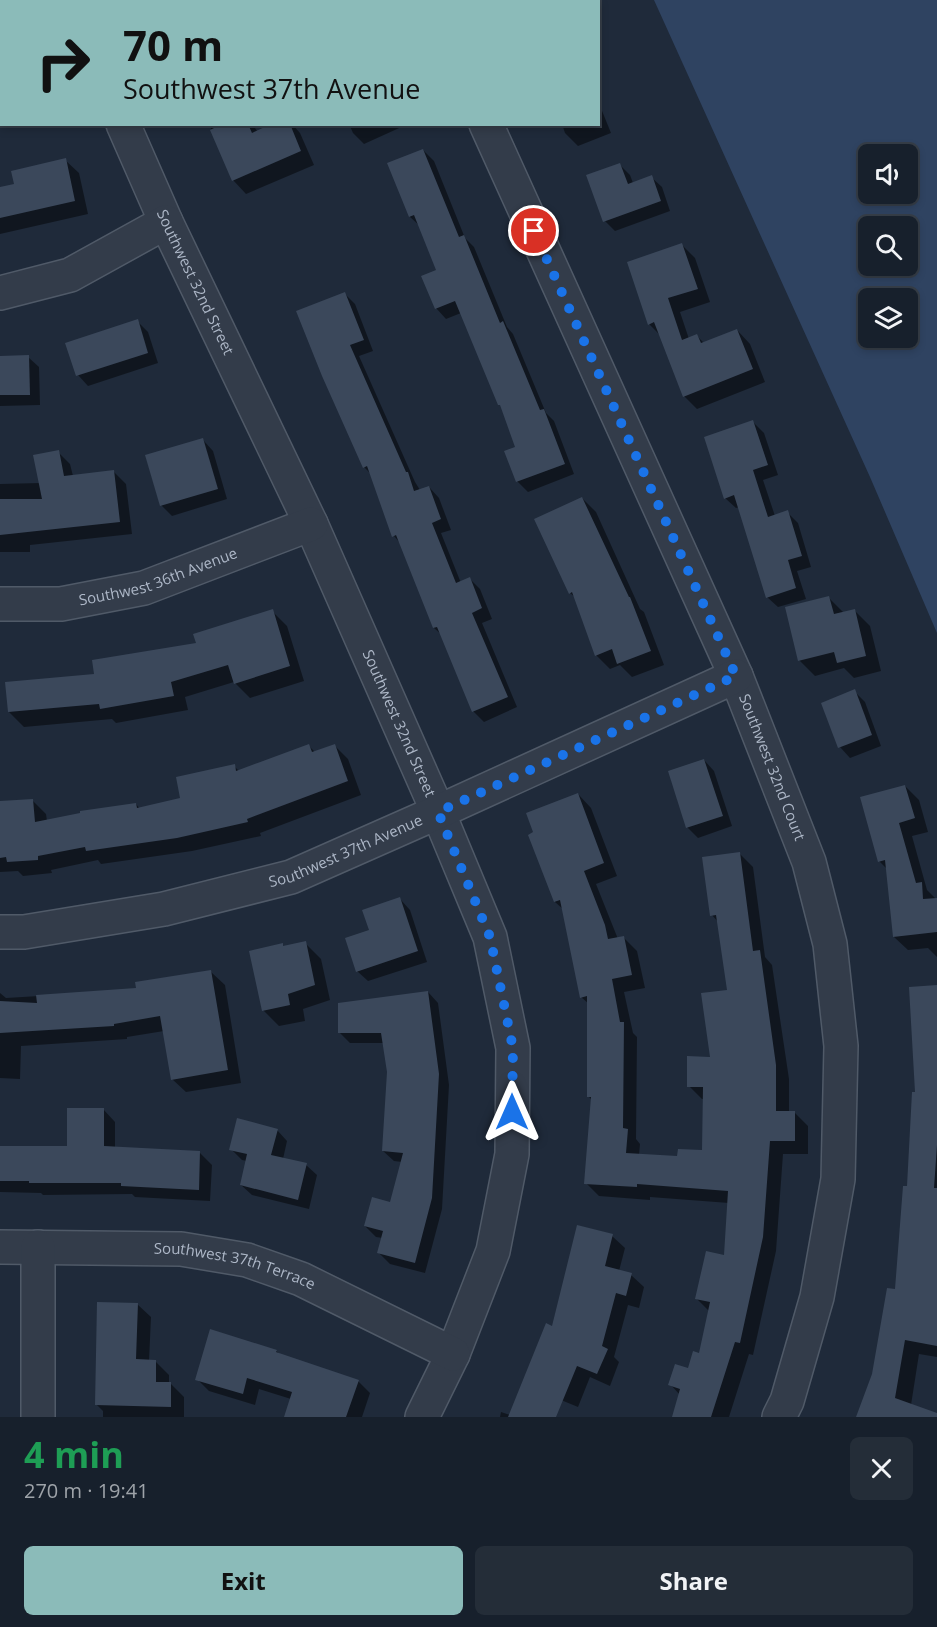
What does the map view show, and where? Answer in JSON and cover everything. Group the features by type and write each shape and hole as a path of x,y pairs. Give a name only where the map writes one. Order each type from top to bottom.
{"street":[{"name":"Southwest 32nd Street","path":"124,126 166,222 311,524 438,812 490,937 513,1048 512,1154 493,1251 453,1354 422,1417"},
{"name":"Southwest 32nd Court","path":"487,126 736,676 809,862 831,944 841,1046 838,1179 817,1297 787,1401 779,1417"},
{"path":"0,293 70,275 166,222"},
{"name":"Southwest 36th Avenue","path":"0,604 61,604 144,588 311,524"},
{"name":"Southwest 37th Avenue","path":"0,932 24,932 164,909 291,877 736,676"},
{"name":"Southwest 37th Terrace","path":"0,1246 181,1249 247,1260 301,1279 453,1354"},
{"path":"38,1247 38,1417"}],"water":[{"path":"654,0 937,0 937,633 870,477"}],"building":[{"path":"218,126 249,126 252,133 267,126 291,126 301,151 232,181 210,130"},
{"path":"423,149 459,237 464,235 500,323 503,321 540,410 544,409 565,464 516,482 504,451 515,447 500,405 498,405 455,301 435,309 421,276 436,270 414,215 409,217 387,163"},
{"path":"66,158 75,201 0,218 0,187 14,184 11,171"},
{"path":"620,163 628,184 652,175 661,201 603,222 586,175"},
{"path":"682,243 698,289 668,298 682,340 697,334 701,343 737,329 753,369 683,397 654,322 648,325 627,262"},
{"path":"345,292 364,340 350,345 406,472 408,472 414,491 429,486 441,519 432,523 456,583 470,577 482,608 472,613 508,697 472,712 437,627 433,628 396,535 392,537 367,466 363,468 296,311"},
{"path":"138,319 148,353 76,376 65,343"},
{"path":"29,355 30,395 0,395 0,356"},
{"path":"753,420 768,465 753,470 768,517 788,510 802,556 788,560 796,588 766,598 734,495 724,499 704,437"},
{"path":"203,438 218,489 160,506 145,455"},
{"path":"59,450 64,476 114,470 120,522 0,535 0,499 42,499 33,455"},
{"path":"582,497 630,597 651,651 617,664 612,649 595,656 572,592 569,594 534,519"},
{"path":"829,596 834,614 855,609 866,656 837,663 834,652 798,661 785,607"},
{"path":"273,609 290,666 234,684 228,665 171,682 174,696 100,709 99,704 8,712 5,682 94,674 92,660 196,643 193,634"},
{"path":"855,689 872,735 838,748 821,703"},
{"path":"309,744 312,752 335,744 348,781 247,819 248,822 177,838 86,851 85,847 38,856 38,860 7,862 6,857 0,858 0,801 33,799 35,822 80,813 80,811 136,803 137,808 180,798 176,777 235,764 236,771"},
{"path":"704,759 723,816 686,828 668,771"},
{"path":"905,785 915,818 899,823 916,883 922,882 923,899 937,898 937,932 893,937 885,860 878,862 860,797"},
{"path":"578,793 604,863 584,871 605,925 608,939 624,936 632,975 612,979 620,1022 624,1022 623,1128 628,1129 626,1153 677,1156 678,1149 702,1150 703,1087 687,1087 687,1056 710,1057 701,993 727,990 716,915 710,916 702,857 740,852 753,951 760,950 776,1065 776,1111 795,1111 795,1141 770,1141 763,1237 740,1343 735,1342 711,1417 672,1417 680,1389 668,1385 675,1364 688,1368 693,1351 699,1353 710,1302 695,1299 706,1251 724,1255 728,1191 637,1184 637,1187 584,1184 591,1097 587,1097 587,996 580,998 560,900 554,902 528,835 533,832 526,813"},
{"path":"400,897 418,951 356,972 345,938 369,930 362,910"},
{"path":"306,941 315,985 288,994 290,1005 262,1011 249,951 283,943 283,946"},
{"path":"211,970 228,1070 171,1080 160,1016 114,1024 114,1026 0,1033 0,1001 37,1003 36,995 136,988 135,982"},
{"path":"937,985 937,1145 934,1188 937,1188 937,1346 905,1340 895,1398 937,1413 937,1417 856,1417 872,1374 887,1288 895,1289 903,1186 907,1186 912,1092 915,1092 909,987"},
{"path":"428,991 439,1074 432,1198 415,1263 377,1253 383,1231 364,1226 372,1197 390,1202 403,1153 382,1151 387,1072 381,1033 338,1033 338,1003"},
{"path":"67,1108 104,1108 104,1146 200,1151 199,1190 121,1186 121,1183 0,1181 0,1146 67,1146"},
{"path":"237,1118 278,1129 271,1155 307,1163 298,1200 240,1185 247,1154 229,1150"},
{"path":"577,1225 613,1234 605,1266 632,1273 626,1296 616,1293 602,1346 608,1349 597,1374 577,1366 556,1417 508,1417 546,1323 552,1326"},
{"path":"97,1302 138,1303 136,1359 156,1360 156,1382 171,1382 171,1407 95,1405"},
{"path":"210,1329 277,1350 276,1352 359,1380 346,1417 284,1417 292,1392 247,1378 243,1394 195,1380"}],"route":[{"path":"512,1112 513,1048 490,937 438,812 736,676 534,231"}]}
